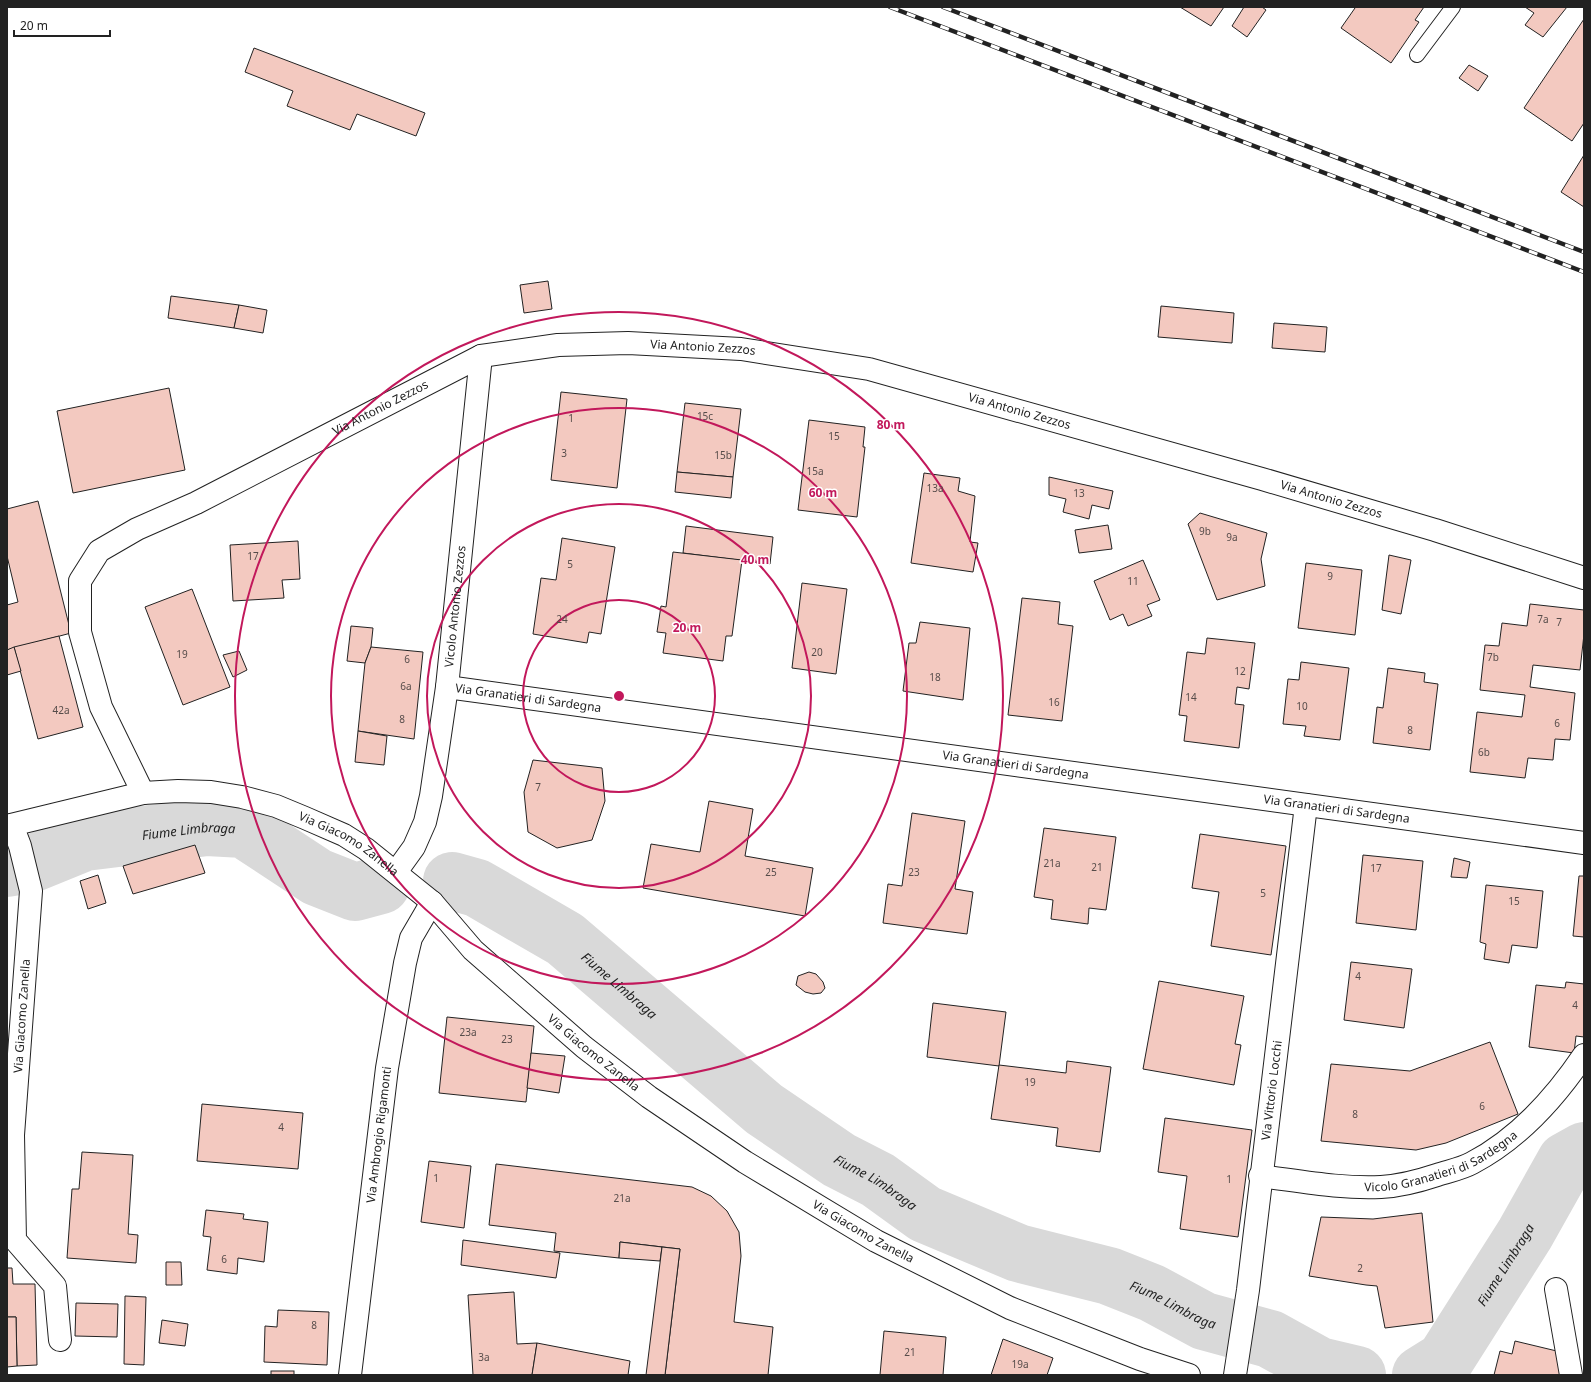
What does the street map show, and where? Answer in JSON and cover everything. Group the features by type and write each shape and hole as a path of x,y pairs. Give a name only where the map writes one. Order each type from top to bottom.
{"street":[{"name":"Via Antonio Zezzos","path":"143,793 100,707 80,632 80,581 99,551 137,529 196,502 481,356 558,345 628,343 741,349 869,369 1262,479 1435,530 1584,578"},
{"name":"Vicolo Antonio Zezzos","path":"396,872 414,847 425,822 431,796 447,687 481,356"},
{"name":"Via Granatieri di Sardegna","path":"447,687 1584,843"},
{"name":"Via Giacomo Zanella","path":"60,1340 56,1286 14,1240 13,1135 31,891 20,846 10,825 143,793 178,791 210,792 242,797 276,806 344,835 366,849 432,902 473,950 584,1047 650,1097 745,1162 876,1241 1010,1308 1140,1359 1189,1375"},
{"name":"Via Vittorio Locchi","path":"1235,1369 1248,1290 1260,1176 1306,805"},
{"name":"Via Ambrogio Rigamonti","path":"350,1375 388,1068 405,963 411,938 432,902"},
{"name":"Vicolo Granatieri di Sardegna","path":"1260,1176 1342,1186 1382,1187 1424,1179 1471,1164 1510,1139 1527,1124 1561,1085 1584,1055"},
{"path":"1556,1289 1571,1375"}],"lane":[{"path":"1418,54 1453,7"}],"building":[{"path":"1180,7 1224,7 1211,26"},
{"path":"1244,7 1262,7 1266,10 1247,37 1232,26"},
{"path":"1353,7 1424,7 1415,20 1419,22 1391,63 1341,28 1355,8"},
{"path":"1525,7 1567,7 1543,37 1525,25 1534,13"},
{"path":"1584,19 1584,123 1572,141 1524,108"},
{"path":"254,48 425,113 416,136 357,114 350,130 287,106 293,91 245,72"},
{"path":"1469,65 1488,76 1478,91 1459,78"},
{"path":"1584,155 1584,207 1561,192"},
{"path":"548,281 552,309 524,313 520,285"},
{"path":"171,296 239,305 234,328 168,318"},
{"path":"239,305 267,310 263,333 234,328"},
{"path":"1161,306 1234,313 1232,343 1158,337"},
{"path":"1274,323 1327,327 1325,352 1272,348"},
{"path":"169,388 185,470 73,493 57,411"},
{"path":"561,392 627,399 617,488 551,480"},
{"path":"685,403 741,409 733,477 677,472"},
{"path":"809,420 865,427 863,447 865,447 857,517 798,510"},
{"path":"677,472 733,477 731,498 675,492"},
{"path":"924,473 960,478 958,491 975,496 970,542 978,543 973,572 911,563"},
{"path":"1049,477 1113,491 1109,509 1092,505 1089,519 1063,512 1066,499 1049,495"},
{"path":"38,501 71,633 7,650 7,605 18,602 7,556 7,509"},
{"path":"1200,513 1267,533 1261,559 1265,586 1217,600 1188,524"},
{"path":"1108,525 1112,549 1079,553 1075,530"},
{"path":"686,526 773,537 770,564 683,553"},
{"path":"562,538 615,547 601,634 589,632 587,643 533,634 541,578 556,580"},
{"path":"298,541 300,579 282,580 284,598 233,601 230,545"},
{"path":"673,552 742,560 732,636 726,636 723,661 663,653 666,633 657,632 661,606 666,607"},
{"path":"1389,555 1411,560 1401,614 1382,610"},
{"path":"1143,560 1160,600 1147,605 1152,616 1128,626 1123,614 1110,620 1094,581"},
{"path":"1306,563 1362,570 1355,635 1298,628"},
{"path":"802,583 847,589 836,674 792,668"},
{"path":"192,589 230,687 183,705 145,607"},
{"path":"1022,598 1060,602 1058,624 1073,626 1062,721 1008,715"},
{"path":"1530,604 1584,610 1584,634 1580,670 1533,665 1530,687 1575,693 1570,740 1555,739 1553,760 1528,758 1525,778 1470,772 1477,712 1522,717 1525,695 1480,690 1485,645 1499,646 1502,623 1527,626"},
{"path":"920,622 970,628 963,700 903,691 909,643 916,643"},
{"path":"351,626 373,628 371,647 365,663 347,661"},
{"path":"59,636 83,727 38,739 14,647"},
{"path":"1207,638 1255,643 1249,689 1237,687 1235,704 1244,705 1239,748 1184,741 1187,716 1179,715 1187,652 1205,654"},
{"path":"14,647 21,671 7,675 7,650"},
{"path":"371,647 423,652 414,739 358,731 365,663"},
{"path":"239,651 247,670 233,677 223,655"},
{"path":"1301,662 1349,668 1340,740 1304,736 1306,726 1283,724 1288,679 1299,680"},
{"path":"1388,668 1425,673 1424,682 1438,684 1430,750 1373,743 1377,707 1383,708"},
{"path":"358,731 387,736 384,765 355,762"},
{"path":"533,760 602,768 605,801 592,840 557,848 528,832 524,792"},
{"path":"709,801 753,809 745,856 813,868 805,916 643,888 651,844 700,852"},
{"path":"912,813 965,821 955,889 973,892 967,934 883,923 888,884 902,886"},
{"path":"1044,828 1116,837 1106,910 1089,908 1088,924 1051,919 1053,900 1034,897"},
{"path":"1200,834 1286,846 1271,955 1211,946 1219,892 1192,888"},
{"path":"195,845 205,873 133,894 123,866"},
{"path":"1363,855 1423,861 1416,930 1356,923"},
{"path":"1454,858 1470,862 1467,878 1451,877"},
{"path":"98,875 106,903 88,909 80,881"},
{"path":"1579,876 1584,876 1584,937 1573,936"},
{"path":"1486,885 1543,891 1537,948 1512,945 1509,963 1484,959 1486,944 1480,942"},
{"path":"1351,962 1412,969 1404,1028 1344,1020"},
{"path":"809,972 816,974 823,982 825,988 821,993 813,994 805,992 796,985 798,976"},
{"path":"1159,981 1244,996 1235,1044 1241,1045 1234,1085 1143,1069"},
{"path":"1566,982 1584,984 1584,1037 1576,1036 1574,1053 1529,1047 1536,985 1565,988"},
{"path":"933,1003 1006,1012 999,1066 927,1057"},
{"path":"447,1017 534,1026 526,1102 439,1093"},
{"path":"1490,1042 1518,1114 1446,1143 1416,1150 1321,1141 1331,1064 1410,1071"},
{"path":"531,1053 565,1056 559,1093 527,1088"},
{"path":"1067,1061 1111,1067 1100,1152 1056,1146 1058,1128 991,1119 999,1065 1066,1073"},
{"path":"202,1104 303,1113 298,1169 197,1161"},
{"path":"1165,1118 1252,1130 1238,1237 1180,1229 1187,1176 1158,1172"},
{"path":"82,1152 133,1155 128,1234 138,1235 136,1263 67,1258 72,1189 79,1189"},
{"path":"429,1161 471,1166 464,1228 421,1222"},
{"path":"496,1164 692,1187 711,1196 727,1211 739,1232 741,1256 734,1322 773,1327 768,1375 665,1375 680,1249 620,1242 619,1258 554,1251 556,1233 489,1225"},
{"path":"206,1210 244,1214 243,1219 268,1222 264,1262 238,1258 237,1274 207,1270 211,1237 203,1236"},
{"path":"1422,1213 1433,1322 1385,1328 1377,1286 1309,1276 1321,1217 1373,1219"},
{"path":"463,1240 560,1253 556,1278 461,1265"},
{"path":"620,1242 662,1247 660,1261 619,1258"},
{"path":"662,1247 680,1249 665,1375 646,1375"},
{"path":"166,1262 181,1262 182,1285 166,1285"},
{"path":"7,1268 12,1268 13,1284 35,1284 37,1365 17,1366 16,1317 7,1317"},
{"path":"514,1292 517,1344 537,1343 532,1375 473,1375 468,1295"},
{"path":"125,1296 146,1297 144,1365 124,1364"},
{"path":"76,1303 118,1304 117,1337 75,1336"},
{"path":"278,1310 329,1312 327,1365 264,1362 265,1326 277,1327"},
{"path":"7,1317 16,1317 17,1366 7,1367"},
{"path":"162,1320 188,1324 185,1346 159,1343"},
{"path":"884,1331 946,1337 943,1375 880,1375"},
{"path":"1003,1339 1053,1358 1047,1375 991,1375"},
{"path":"1515,1341 1565,1353 1560,1375 1494,1375 1500,1351 1512,1354"},
{"path":"537,1343 630,1361 628,1375 532,1375"},
{"path":"271,1371 294,1371 294,1375 271,1375"}],"waterway":[{"name":"Fiume Limbraga","path":"7,868 31,864 85,842 207,827 244,829 317,877 355,892 381,885"},
{"name":"Fiume Limbraga","path":"452,881 477,888 565,939 764,1109 839,1160 878,1180 925,1214 1018,1253 1109,1276 1152,1293 1204,1321 1270,1339 1319,1366 1357,1375"},
{"name":"Fiume Limbraga","path":"1421,1375 1445,1360 1525,1234 1566,1161 1584,1151"}],"railway":[{"path":"890,7 1584,272"},
{"path":"943,7 1584,252"}]}
